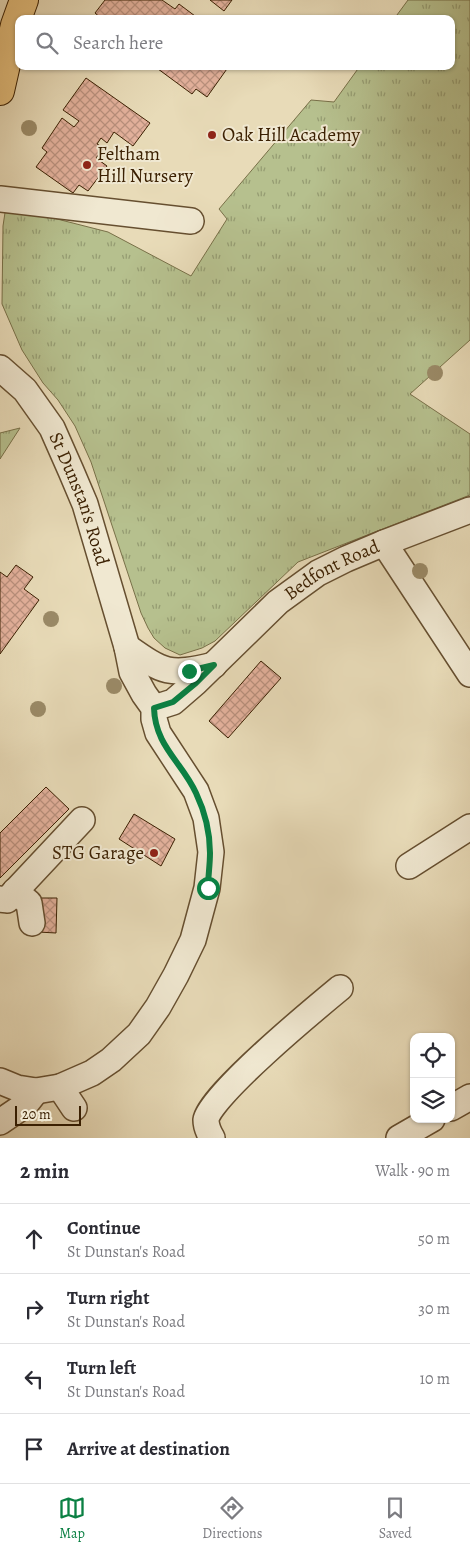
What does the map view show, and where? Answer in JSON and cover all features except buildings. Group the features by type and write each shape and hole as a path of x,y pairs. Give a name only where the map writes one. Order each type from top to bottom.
{"main road":[{"path":"18,15 24,0"},
{"path":"0,91 15,22"}],"street":[{"path":"0,199 191,221"},
{"name":"St Dunstan's Road","path":"0,368 25,390 52,428 71,471 85,504 127,647 132,672 154,708 154,719 158,733 196,791 206,818 210,852 208,888 193,940 158,1007 139,1034 111,1060 92,1073 60,1086 36,1091 16,1088 0,1081"},
{"name":"Bedfont Road","path":"214,665 278,602 318,573 384,543 470,510"},
{"path":"384,543 470,674"},
{"path":"127,647 152,665 168,671 189,671 214,665"},
{"path":"154,708 173,702 214,665"},
{"path":"32,923 29,903 7,895 82,820"},
{"path":"409,866 470,827"},
{"path":"212,1138 206,1120 210,1109 220,1096 278,1041 340,988"},
{"path":"60,1086 74,1108"},
{"path":"0,1122 25,1104 36,1091"},
{"path":"455,1106 470,1097"},
{"path":"399,1138 425,1123"}],"green space":[{"path":"408,0 470,0 470,340 410,394 470,434 470,495 298,562 215,641 202,648 180,655 165,648 154,638 148,628 141,613 91,462 75,426 58,400 43,383 22,350 2,304 3,226 6,206 108,232 191,276 227,219 219,209 311,100 334,102 357,70 455,70 455,15 397,15"},
{"path":"20,428 0,459 0,433"}],"place":[{"name":"Oak Hill Academy","path":"212,135"},
{"name":"Feltham Hill Nursery","path":"87,165"},
{"name":"STG Garage","path":"154,853"}],"route":[{"path":"189,671 214,665 173,702 154,708 154,719 158,733 196,791 206,818 210,852 208,888"}]}
